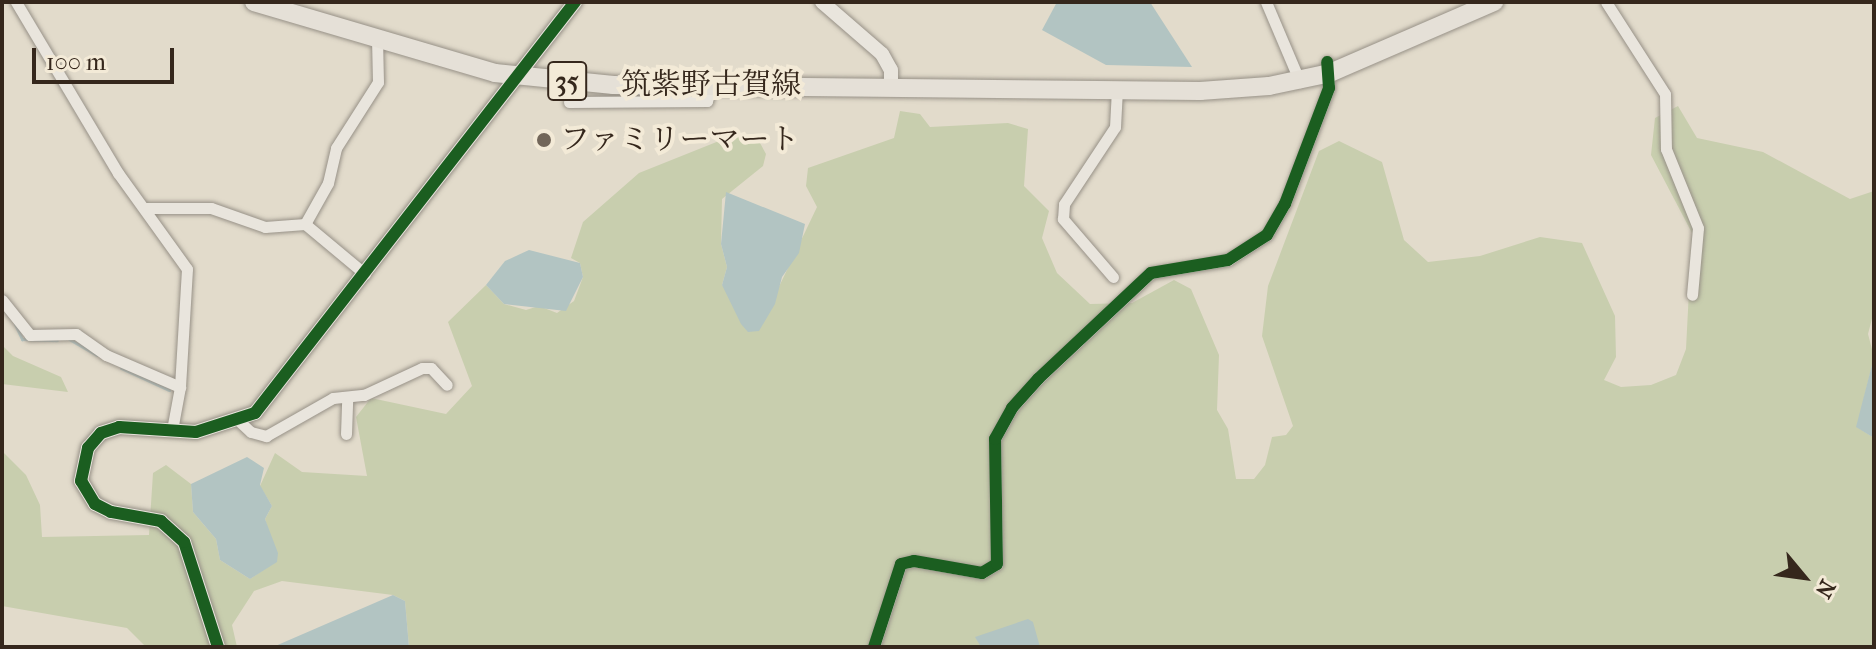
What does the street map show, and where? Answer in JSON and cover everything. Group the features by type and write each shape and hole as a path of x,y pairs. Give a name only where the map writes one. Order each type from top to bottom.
{"main road":[{"name":"筑紫野古賀線","path":"254,2 280,6 377,39 517,76 613,85 1200,91 1297,76 1328,67 1466,5 1494,2"},
{"name":"筑紫野古賀線","path":"891,87 917,77 1297,76"}],"street":[{"path":"16,2 118,173 187,269 180,387 172,430"},
{"path":"218,647 191,554 177,533 149,515 104,509 81,481 88,448 101,433 119,427 196,432 239,421 272,394 575,2"},
{"path":"822,2 882,54 891,70 891,87"},
{"path":"1266,2 1297,76"},
{"path":"1606,2 1665,94 1666,149 1698,228 1692,295"},
{"path":"305,224 328,183 336,148 378,82 377,39"},
{"path":"874,647 901,564 914,561 982,573 997,564 995,439 1012,408 1038,379 1151,273 1228,260 1267,235 1285,204 1328,67"},
{"path":"569,102 707,101 712,85"},
{"path":"1113,277 1063,219 1064,204 1115,127 1117,90"},
{"path":"146,208 211,208 265,227 305,224 365,274"},
{"path":"2,300 30,335 76,334 119,362 180,387"},
{"path":"239,421 251,432 266,436 333,398 347,400 422,368 431,368 447,385"},
{"path":"346,434 347,400"}],"green space":[{"path":"1678,106 1697,138 1763,152 1850,199 1874,191 1874,311 1868,334 1874,357 1857,427 1874,438 1874,647 409,647 405,601 393,595 282,581 254,591 232,625 237,647 146,647 127,628 2,606 2,451 26,475 40,505 42,537 149,535 153,473 166,465 191,484 193,512 216,539 220,560 250,579 277,561 265,519 272,506 260,486 275,453 302,472 367,476 356,417 371,398 446,414 472,386 448,322 486,285 504,304 526,310 539,306 557,313 574,301 583,277 580,263 571,258 583,222 639,173 724,139 744,136 760,143 766,154 763,166 722,199 721,244 727,267 722,285 765,316 817,207 806,186 808,168 894,138 900,111 920,114 930,127 1008,123 1028,129 1024,186 1049,211 1042,238 1057,273 1090,304 1132,303 1174,280 1191,289 1219,355 1217,410 1228,429 1236,479 1254,479 1265,465 1272,437 1286,435 1293,426 1262,336 1268,286 1319,151 1339,141 1382,162 1404,240 1428,262 1480,256 1540,237 1582,243 1615,316 1616,357 1604,380 1621,387 1651,385 1676,375 1686,349 1692,233 1651,155 1655,118"},
{"path":"2,345 13,356 61,377 68,392 2,384"}],"shaded area":[{"path":"1057,2 1150,2 1192,67 1106,65 1042,30"},
{"path":"726,192 805,224 799,253 782,277 775,304 759,331 748,332 741,324 722,285 727,267 721,244"},
{"path":"529,250 580,263 583,277 566,311 504,304 486,285 505,261"},
{"path":"1874,357 1874,438 1856,427"},
{"path":"247,457 264,468 260,485 272,506 265,519 278,553 277,562 250,579 220,560 216,539 193,512 191,484"},
{"path":"393,595 405,601 409,647 273,647"},
{"path":"1028,619 1033,622 1040,647 981,647 975,637"}],"waterway":[{"path":"15,324 22,339 57,340"},
{"path":"69,339 97,355"},
{"path":"121,368 169,390"}],"cycle path":[{"path":"218,647 184,542 161,521 111,512 95,504 81,481 88,448 101,433 119,427 196,432 255,413 575,2"},
{"path":"874,647 901,564 914,561 982,573 997,564 995,439 1012,408 1038,379 1151,273 1228,260 1267,235 1285,204 1329,88 1327,62"}],"place":[{"name":"ファミリーマート","path":"544,140"}]}
